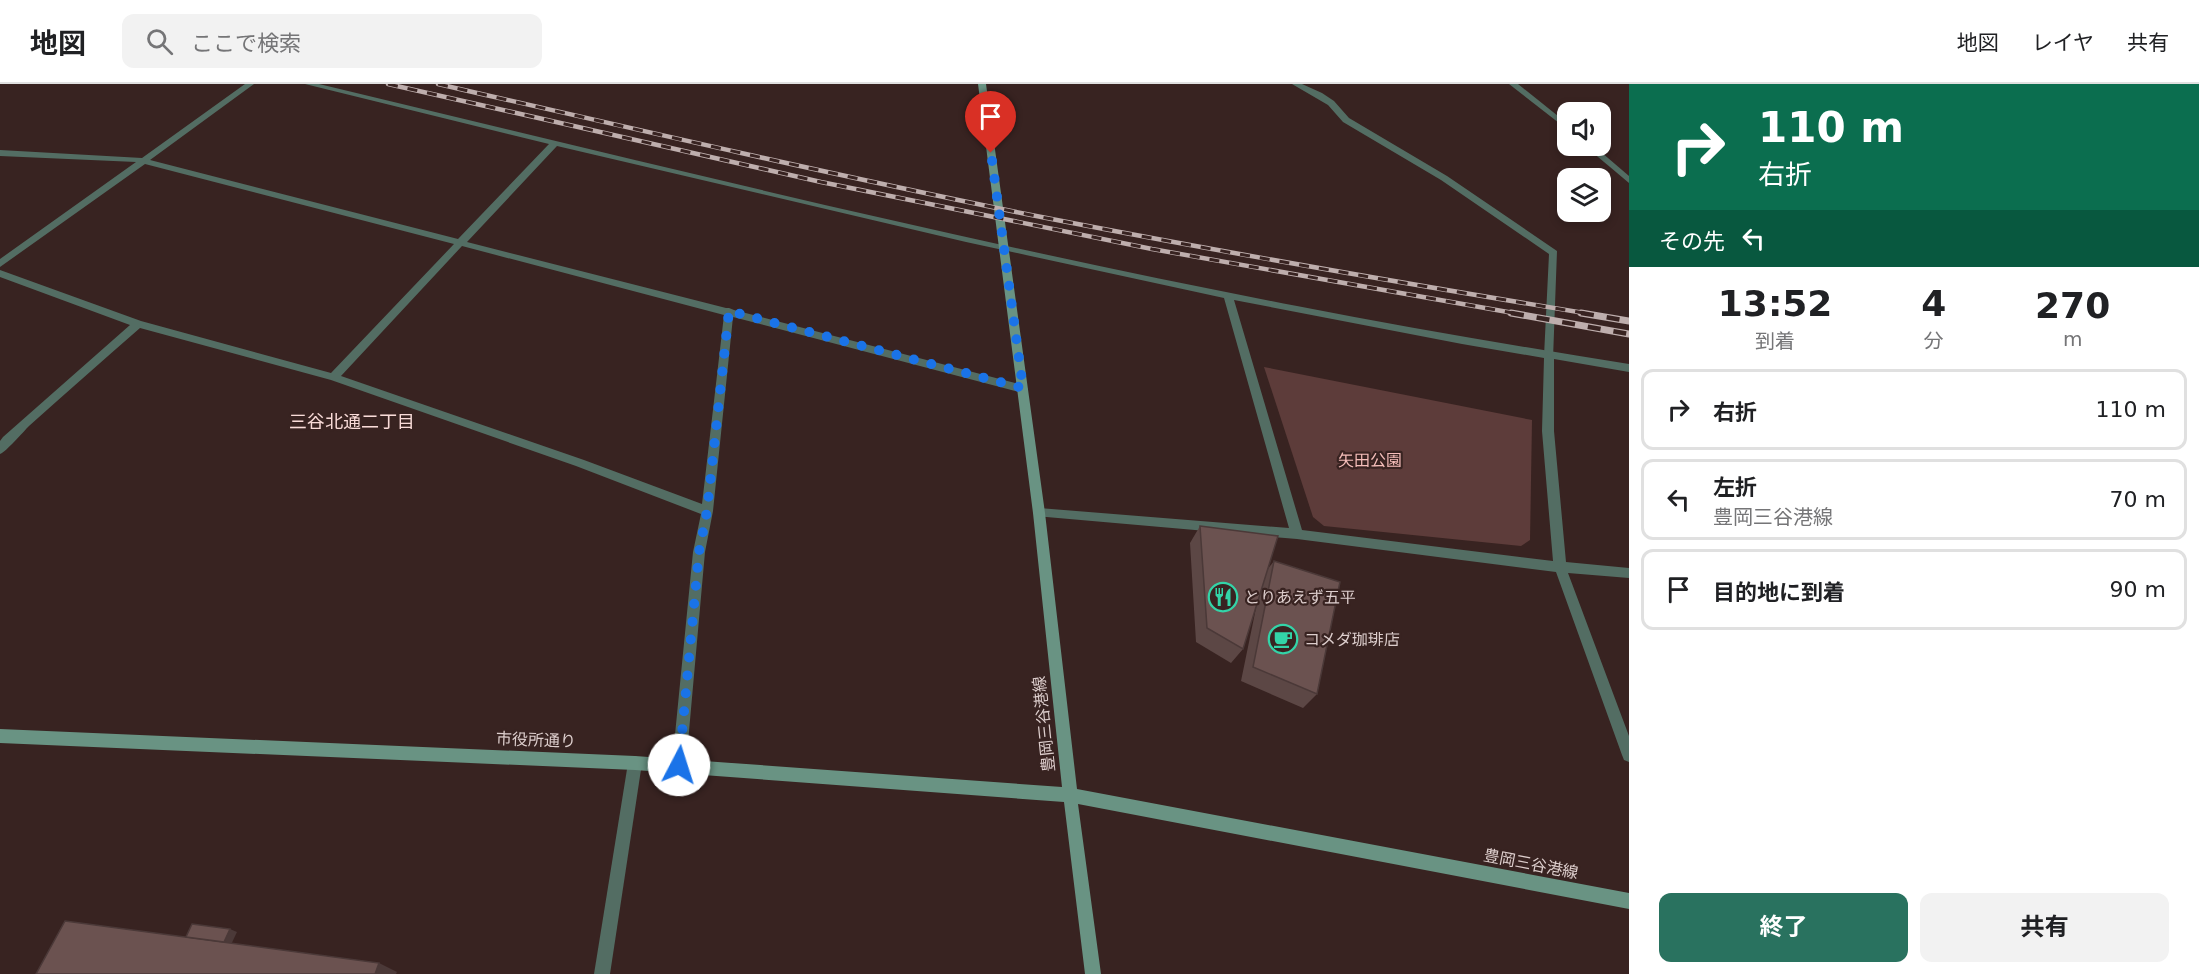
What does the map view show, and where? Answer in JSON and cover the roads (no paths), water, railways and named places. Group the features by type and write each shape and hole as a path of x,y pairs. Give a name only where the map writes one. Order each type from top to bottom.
{"main road":[{"name":"豊岡三谷港線","path":"982,84 1039,513 1070,795 1629,901"},
{"name":"市役所通り","path":"0,736 679,765 1070,795"},
{"path":"1070,795 1093,974"}],"street":[{"path":"0,264 141,160 250,84"},
{"path":"309,84 815,206 1228,295 1549,356 1629,368"},
{"path":"1296,84 1319,94 1332,103 1346,120 1444,178 1554,253 1548,431 1560,567 1629,755"},
{"path":"1513,84 1557,119"},
{"path":"333,377 555,143"},
{"path":"0,153 141,160 1023,388"},
{"path":"1601,156 1629,180"},
{"path":"0,273 138,324 333,377 707,511"},
{"path":"1228,295 1297,534"},
{"path":"679,765 699,552 707,511 729,311"},
{"path":"2,443 138,324"},
{"path":"1039,513 1297,534 1560,567 1629,573"},
{"path":"602,974 635,763"}],"railway":[{"path":"388,84 821,182 1152,249 1519,314"},
{"path":"438,84 805,167 1026,214 1167,241 1590,314"},
{"path":"1511,313 1629,334"},
{"path":"1581,313 1629,321"}],"place":[{"name":"とりあえず五平","path":"1223,597"},
{"name":"コメダ珈琲店","path":"1283,639"}],"district":[{"name":"三谷北通二丁目","path":"352,421"}],"park label":[{"name":"矢田公園","path":"1370,460"}]}
